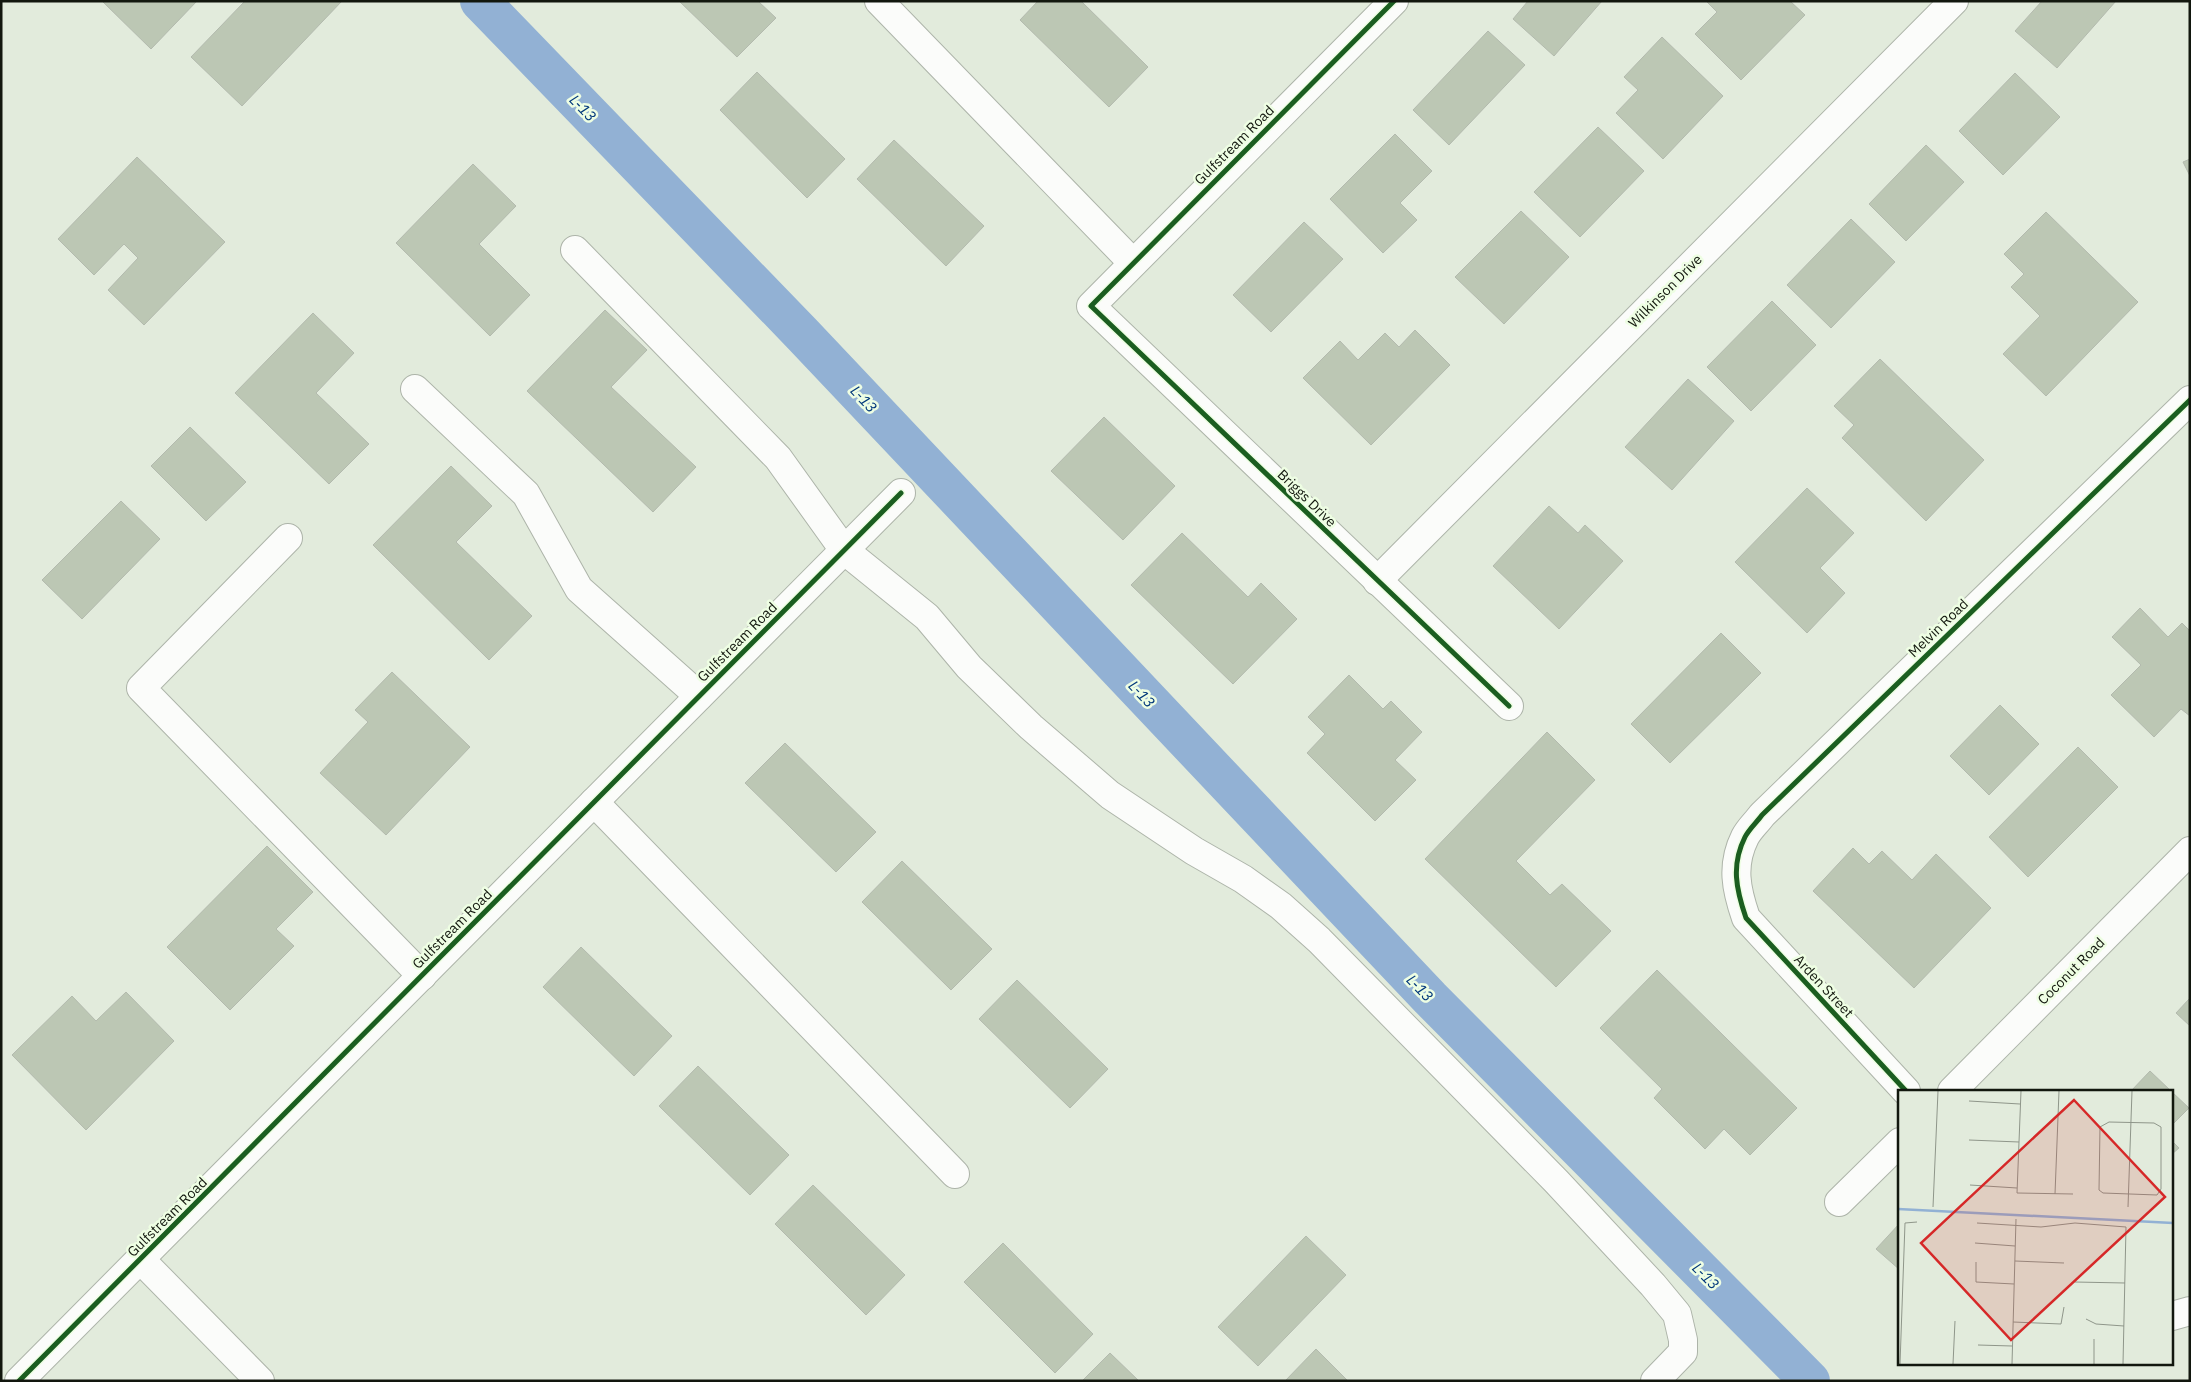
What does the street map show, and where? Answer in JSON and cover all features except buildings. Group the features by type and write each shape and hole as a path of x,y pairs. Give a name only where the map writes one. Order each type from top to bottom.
{"street":[{"path":"879,1 1133,263"},
{"name":"Gulfstream Road","path":"1091,306 1394,1"},
{"name":"Wilkinson Drive","path":"1377,581 1954,1"},
{"path":"574,250 778,458 844,550 927,617 969,667 1031,727 1110,795 1194,851 1243,879 1281,906 1319,940 1556,1181 1653,1285 1677,1314 1683,1340 1683,1352 1655,1381"},
{"name":"Briggs Drive","path":"1091,306 1509,706"},
{"path":"415,389 526,494 579,589 699,696"},
{"name":"Melvin Road","path":"1737,891 1737,863 1745,837 1762,815 2190,400"},
{"name":"Gulfstream Road","path":"20,1381 900,493"},
{"path":"288,538 141,688 422,976"},
{"path":"594,802 955,1174"},
{"name":"Coconut Road","path":"1953,1090 2190,851"},
{"name":"Arden Street","path":"1737,891 1746,918 1905,1090"},
{"path":"1840,1202 1898,1144"},
{"path":"140,1259 260,1381"},
{"path":"2174,1315 2190,1311"}],"waterway":[{"name":"L-13","path":"480,1 803,335 1430,998 1810,1381"}],"cycle path":[{"path":"1394,1 1091,306 1509,706"},
{"path":"1905,1090 1746,918 1736,877 1741,847 1747,834 1762,815 2190,400"},
{"path":"19,1381 901,493"}]}
